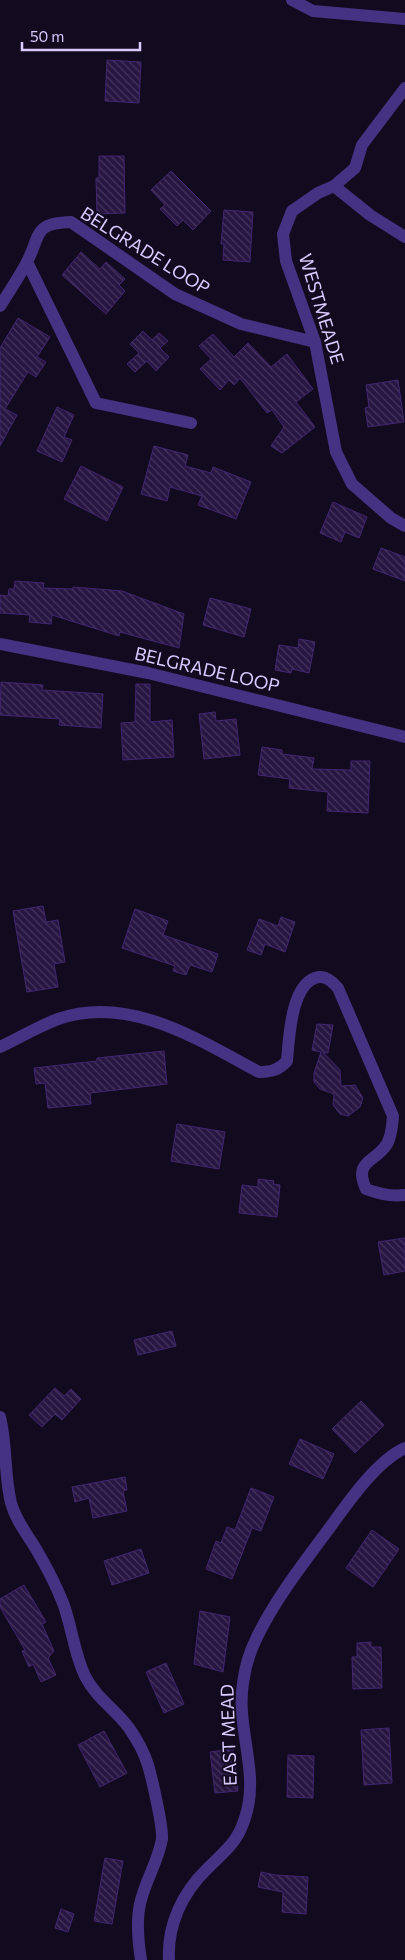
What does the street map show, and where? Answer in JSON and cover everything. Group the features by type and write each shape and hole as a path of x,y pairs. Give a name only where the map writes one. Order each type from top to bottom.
{"street":[{"path":"292,0 313,12 405,19"},
{"name":"WESTMEADE","path":"405,88 362,145 355,168 334,186 318,193 292,211 283,234 286,260 315,342 336,452 352,484 390,518 405,526"},
{"path":"334,186 370,216 405,237"},
{"name":"BELGRADE LOOP","path":"0,306 27,262 37,236 43,229 54,222 71,222 175,294 190,302 241,324 315,342"},
{"path":"27,262 96,403 191,423"},
{"name":"BELGRADE LOOP","path":"0,644 148,673 405,737"},
{"path":"0,1047 59,1019 96,1013 120,1013 157,1022 183,1032 259,1072 270,1072 281,1067 287,1061 295,1006 303,986 309,979 321,976 332,981 338,988 393,1116 392,1131 387,1143 362,1169 361,1178 366,1189 377,1194 405,1195"},
{"path":"0,1416 4,1436 6,1478 12,1505 21,1527 35,1548 60,1598 85,1677 103,1703 129,1727 147,1763 162,1837 157,1859 140,1903 138,1933 141,1960"},
{"name":"EAST MEAD","path":"169,1960 170,1935 175,1916 181,1904 194,1882 231,1848 248,1811 249,1768 242,1685 249,1656 257,1637 299,1569 353,1496 394,1453 405,1448"}],"building":[{"path":"107,60 141,62 139,103 105,101"},
{"path":"99,156 124,156 125,213 97,214 96,178 99,178"},
{"path":"171,171 211,211 193,230 183,220 177,226 160,209 165,205 151,190"},
{"path":"224,210 253,212 250,262 223,260 224,244 221,244"},
{"path":"81,252 100,269 106,262 125,279 119,285 125,291 106,314 62,275"},
{"path":"18,318 50,337 37,357 46,362 36,377 28,372 5,409 17,415 0,446 0,348"},
{"path":"143,331 152,340 159,333 168,341 160,348 169,357 156,371 147,361 135,372 127,364 139,353 130,344"},
{"path":"213,334 234,357 248,343 271,367 287,354 313,389 296,402 315,427 282,453 271,446 284,427 272,410 267,413 240,378 234,385 229,380 220,390 200,369 211,359 199,346"},
{"path":"398,380 404,422 368,427 365,408 369,407 366,385"},
{"path":"57,407 74,415 64,437 72,440 62,462 37,451"},
{"path":"154,446 188,455 185,466 211,473 213,467 251,482 236,519 198,505 202,496 170,487 167,501 141,494"},
{"path":"81,466 123,487 107,521 64,499"},
{"path":"333,502 367,517 359,538 345,532 341,542 320,533"},
{"path":"381,548 405,557 405,581 373,569"},
{"path":"15,581 44,583 43,588 73,589 73,587 122,591 184,614 179,648 120,632 119,636 52,615 51,624 29,622 30,615 0,613 0,595 8,596 9,589 14,589"},
{"path":"210,598 251,609 244,637 203,625"},
{"path":"299,639 315,642 309,673 292,669 291,673 275,670 279,645 298,648"},
{"path":"1,682 43,685 42,690 103,694 101,728 59,725 60,719 0,715"},
{"path":"136,684 150,684 150,722 172,720 174,757 123,760 121,723 135,722"},
{"path":"215,712 216,721 236,719 240,755 204,759 199,714"},
{"path":"262,747 282,750 282,754 314,758 312,769 351,770 351,761 370,761 368,813 327,811 328,792 289,788 290,779 258,775"},
{"path":"43,906 46,922 58,920 65,962 54,964 58,987 27,992 13,911"},
{"path":"135,909 168,921 163,935 218,954 212,972 190,965 186,975 173,971 175,966 122,948"},
{"path":"281,917 295,922 285,952 265,944 261,955 247,950 259,919 278,926"},
{"path":"317,1024 333,1025 328,1053 323,1052 340,1070 341,1086 355,1085 363,1098 360,1107 348,1116 340,1114 333,1105 334,1094 320,1089 314,1082 314,1073 321,1052 312,1050"},
{"path":"164,1051 167,1084 90,1093 91,1104 48,1108 45,1083 36,1084 34,1068 97,1061 97,1058"},
{"path":"177,1124 225,1132 219,1169 171,1161"},
{"path":"258,1179 274,1181 273,1184 280,1185 277,1217 239,1213 242,1185 258,1187"},
{"path":"405,1238 405,1271 384,1275 378,1242"},
{"path":"172,1331 176,1346 138,1355 134,1340"},
{"path":"55,1388 64,1396 71,1389 81,1399 62,1420 55,1414 42,1427 29,1415"},
{"path":"361,1401 384,1425 355,1453 332,1429"},
{"path":"300,1439 334,1454 323,1479 289,1464"},
{"path":"125,1477 127,1490 123,1491 127,1511 93,1518 89,1498 75,1502 72,1487"},
{"path":"251,1488 274,1497 261,1531 252,1528 232,1579 206,1569 216,1541 221,1543 227,1527 235,1530"},
{"path":"372,1530 399,1549 373,1587 346,1568"},
{"path":"141,1549 149,1573 112,1585 104,1561"},
{"path":"24,1585 46,1622 42,1624 54,1651 48,1658 56,1675 41,1682 33,1664 29,1667 22,1651 25,1650 0,1607 0,1599"},
{"path":"200,1611 230,1617 223,1672 194,1664"},
{"path":"371,1642 371,1647 381,1647 382,1688 353,1689 352,1657 357,1657 357,1643"},
{"path":"166,1663 184,1704 164,1713 146,1672"},
{"path":"389,1728 392,1783 364,1785 361,1730"},
{"path":"104,1731 127,1773 100,1787 78,1745"},
{"path":"233,1749 238,1791 215,1793 210,1752"},
{"path":"288,1755 314,1756 313,1798 287,1797"},
{"path":"105,1858 123,1861 112,1924 94,1921"},
{"path":"261,1872 275,1875 308,1877 306,1914 282,1912 283,1892 258,1887"},
{"path":"61,1909 74,1914 68,1932 55,1928"}]}
